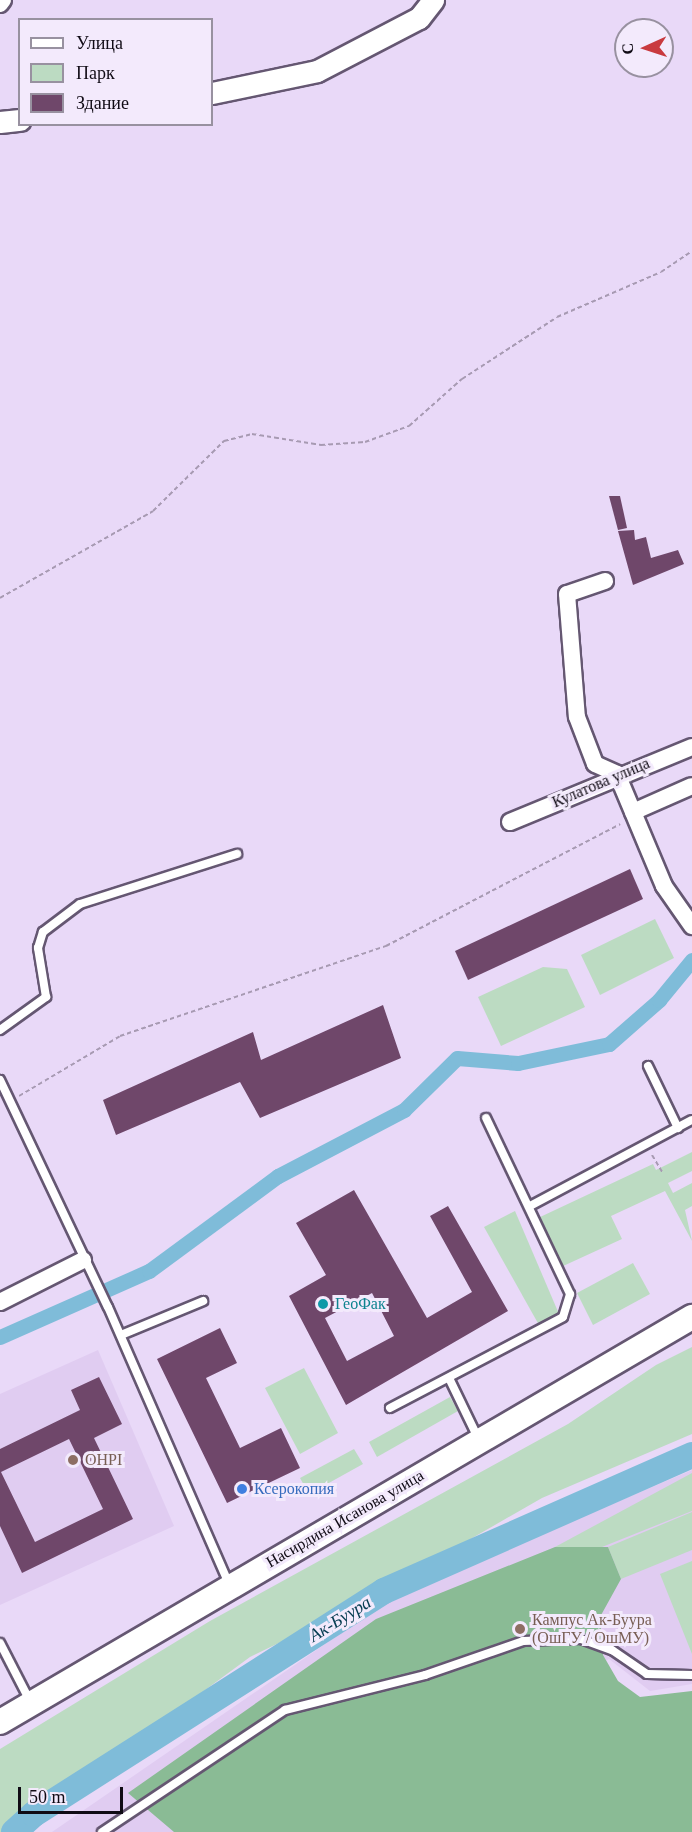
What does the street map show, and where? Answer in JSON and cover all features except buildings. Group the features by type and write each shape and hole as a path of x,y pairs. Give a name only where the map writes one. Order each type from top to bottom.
{"main road":[{"name":"Насирдина Исанова улица","path":"0,1722 692,1317"}],"street":[{"path":"0,4 3,0"},
{"path":"213,93 317,71 419,18 433,0"},
{"path":"0,122 18,120"},
{"path":"605,581 567,594 577,717 595,764 617,774 687,922"},
{"name":"Кулатова улица","path":"510,822 617,774 692,747"},
{"path":"633,812 692,786"},
{"path":"0,1302 83,1260"}],"lane":[{"path":"0,1030 46,997 38,948 43,932 80,904 237,854"},
{"path":"648,1066 678,1128"},
{"path":"0,1080 83,1260 108,1306 230,1586"},
{"path":"390,1408 563,1317 570,1294 530,1206 486,1118"},
{"path":"530,1206 692,1120"},
{"path":"121,1335 203,1301"},
{"path":"449,1378 480,1440"},
{"path":"102,1832 285,1710 425,1675 523,1641 580,1639 612,1650 647,1674 692,1675"},
{"path":"0,1643 31,1704"}],"path":[{"path":"0,598 153,511 224,441 252,434 321,445 365,442 409,426 462,379 557,317 661,272 692,251"},
{"path":"11,1101 120,1036 308,976 433,925 613,828 633,812"},
{"path":"647,1144 663,1173"}],"shaded area":[{"name":"OHPI","path":"98,1350 174,1526 0,1605 0,1394"},
{"name":"Кампус Ак-Буура (ОшГУ / ОшМУ)","path":"692,1470 692,1684 650,1691 609,1659 499,1721 227,1832 52,1832 392,1598"}],"green space":[{"path":"655,919 674,958 600,995 581,955"},
{"path":"543,967 567,969 585,1007 501,1046 478,997"},
{"path":"692,1152 692,1171 668,1183 673,1193 692,1183 692,1206 685,1210 692,1241 665,1191 611,1216 622,1239 561,1267 538,1218 653,1164 656,1170"},
{"path":"515,1211 559,1314 539,1325 484,1227"},
{"path":"633,1263 650,1294 593,1325 577,1293"},
{"path":"692,1347 692,1434 542,1498 345,1611 250,1657 12,1832 0,1832 0,1749 210,1621 568,1424 656,1365"},
{"path":"304,1368 338,1433 300,1454 265,1388"},
{"path":"450,1397 458,1411 377,1457 369,1442"},
{"path":"354,1449 363,1464 309,1494 300,1478"},
{"path":"692,1473 692,1511 602,1547 555,1547"},
{"path":"692,1512 692,1550 621,1579 608,1547"},
{"path":"555,1547 608,1547 621,1579 600,1617 603,1655 618,1681 640,1697 692,1691 692,1832 174,1832 128,1793 376,1619"},
{"path":"692,1561 692,1654 660,1574"}],"waterway":[{"path":"0,1337 149,1271 278,1176 404,1110 457,1058 518,1063 609,1044 659,1000 692,960"},
{"name":"Ак-Буура","path":"14,1832 34,1814 384,1591 692,1455"}],"place":[{"name":"ГеоФак","path":"323,1304"},
{"name":"OHPI","path":"73,1460"},
{"name":"Ксерокопия","path":"242,1489"},
{"name":"Кампус Ак-Буура (ОшГУ / ОшМУ)","path":"520,1629"}]}
